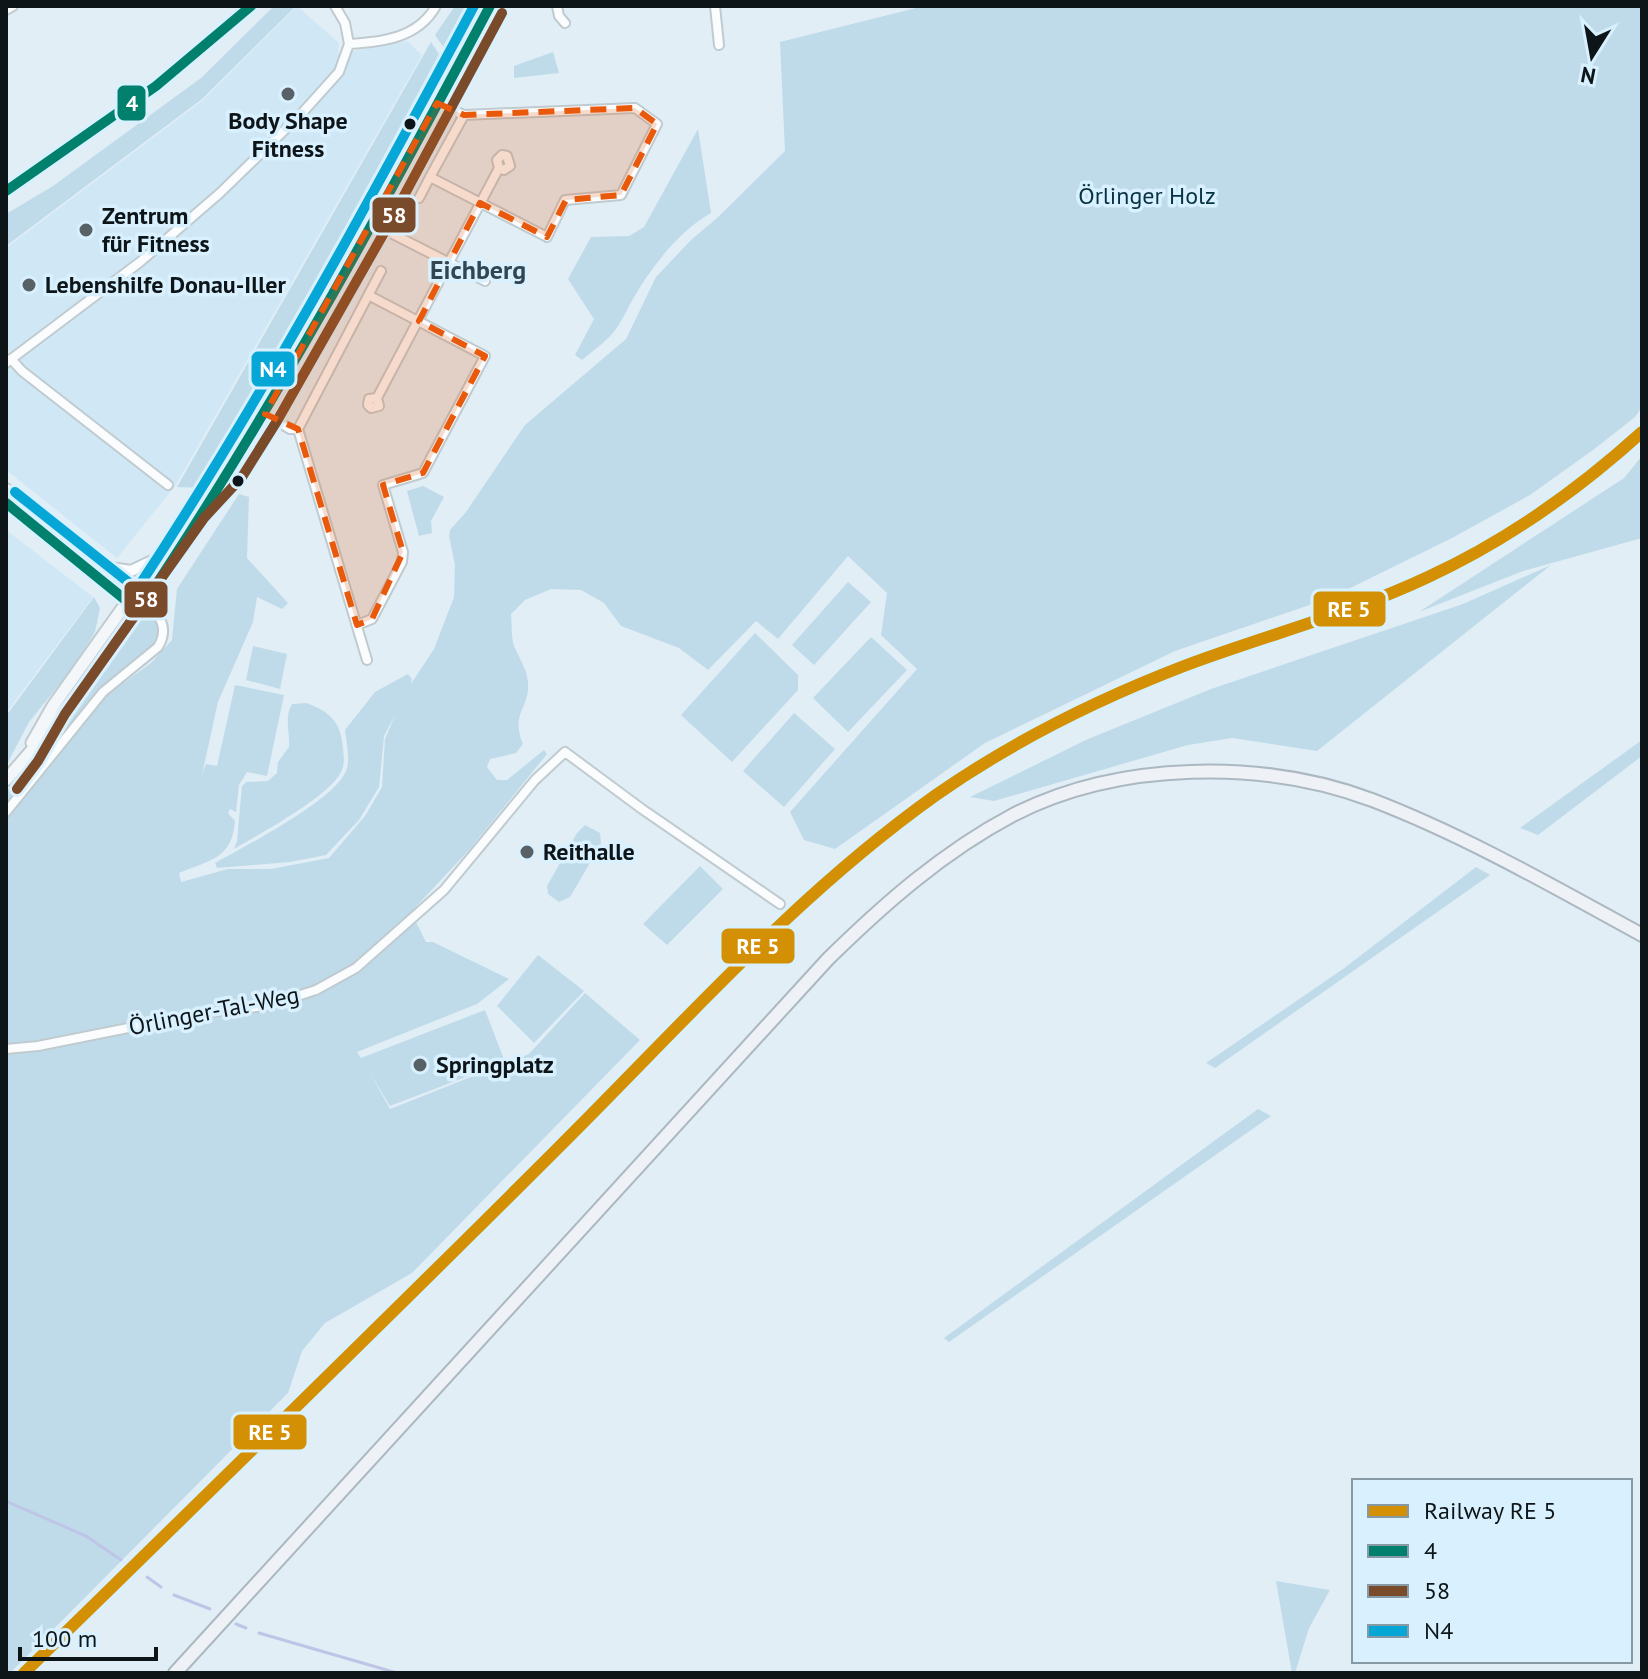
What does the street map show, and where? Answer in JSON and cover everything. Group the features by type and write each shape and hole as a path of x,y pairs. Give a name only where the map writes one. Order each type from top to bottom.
{"main road":[{"path":"6,780 80,691 200,522 373,224 490,6"},
{"path":"26,754 53,706 199,502 230,470"},
{"path":"175,1673 828,959 880,909 943,859 1015,814 1060,797 1152,775 1232,772 1283,777 1370,799 1446,830 1642,935"}],"street":[{"path":"6,10 13,6"},
{"path":"6,191 156,86 251,6"},
{"path":"168,485 9,361 140,262 220,193 303,112 339,72 349,44 345,23 335,6"},
{"path":"349,44 371,43 400,36 421,26 436,6"},
{"path":"557,6 559,16 565,23"},
{"path":"715,6 719,45"},
{"path":"430,177 547,237 565,200 621,195 657,124 635,108 464,115 437,103"},
{"path":"419,198 464,115"},
{"path":"377,398 450,263 476,200 499,168"},
{"path":"373,224 485,281"},
{"path":"367,660 298,429 381,271"},
{"path":"357,625 372,619 402,562 403,552 383,485 423,473 485,356 370,296"},
{"path":"265,414 290,429 298,429"},
{"path":"6,489 136,591 144,603 155,610 163,626 163,638 158,647 103,692 6,812"},
{"path":"6,503 128,602 144,603"},
{"path":"106,566 123,571 135,570 161,556"},
{"path":"102,581 117,605 116,618"},
{"name":"Örlinger-Tal-Weg","path":"6,1049 38,1046 203,1013 266,1006 316,990 356,968 444,890 535,780 565,752 780,904"}],"highlighted area":[{"path":"437,103 464,115 635,108 657,124 621,195 566,200 547,237 480,203 419,321 485,356 423,473 383,485 403,552 372,619 357,625 298,429 265,414"}],"shaded area":[{"path":"297,6 339,43 338,54 407,41 422,55 175,486 117,558 6,470 6,248 203,100"},
{"path":"6,530 93,597 8,710 6,709"}],"green space":[{"path":"274,6 296,6 202,99 6,246 6,214 53,186 201,78"},
{"path":"455,6 474,6 449,55 435,35"},
{"name":"Örlinger Holz","path":"924,6 1642,6 1642,407 1635,417 1593,450 1530,495 1452,538 1330,598 1175,651 985,743 835,849 804,840 790,812 917,669 881,635 887,593 848,556 778,639 756,621 708,670 679,648 621,626 604,603 581,590 551,589 525,600 511,614 514,646 528,682 519,718 523,744 516,753 490,759 487,767 497,780 507,780 544,750 547,754 469,850 411,912 426,942 433,942 509,979 477,1004 357,1052 361,1058 485,1010 505,1062 390,1106 370,1073 390,1109 529,1054 585,993 640,1040 412,1273 325,1323 302,1351 288,1393 10,1673 6,1673 6,818 107,695 151,663 172,640 177,589 239,494 249,497 247,558 288,603 282,609 257,597 253,622 218,702 202,775 206,764 217,766 235,685 284,695 267,776 247,772 239,785 236,812 230,809 228,813 235,821 229,843 210,861 179,873 181,882 228,869 271,869 329,858 365,816 382,787 385,739 395,715 384,736 379,787 359,820 326,855 290,862 217,868 215,863 289,821 341,780 348,763 345,730 375,692 408,674 411,684 434,649 454,597 455,565 450,530 466,512 525,425 626,339 656,277 785,151 780,42"},
{"path":"431,42 443,60 403,125 203,488 177,487"},
{"path":"553,52 559,73 514,78 514,66"},
{"path":"698,129 711,213 688,229 667,250 614,331 582,360 575,355 594,319 568,279 591,237 629,236 644,227"},
{"path":"1642,456 1642,538 1523,571 1419,612 1624,478"},
{"path":"423,486 444,497 431,521 432,533 419,536 407,491"},
{"path":"1551,565 1317,751 1232,738 1188,745 994,801 970,797 1088,739 1211,689 1463,604"},
{"path":"848,582 871,602 814,665 792,645"},
{"path":"94,597 100,608 95,632 75,665 29,722 6,766 6,711 9,712"},
{"path":"151,617 158,623 160,632 153,646 104,687 6,807 6,792 135,621"},
{"path":"755,633 798,675 798,690 732,762 681,715"},
{"path":"871,637 907,670 848,732 813,698"},
{"path":"253,646 287,654 280,689 246,680"},
{"path":"306,703 335,721 344,757 341,772 334,782 308,803 234,849 242,786 246,782 268,781 277,773 278,762 289,747 288,720 292,704"},
{"path":"794,713 835,749 784,807 743,771"},
{"path":"1642,740 1642,756 1538,835 1520,828"},
{"path":"585,825 600,833 601,844 570,897 559,902 548,894 547,886 577,833"},
{"path":"700,866 723,889 667,945 643,924"},
{"path":"1476,867 1490,875 1215,1068 1206,1063 1343,969"},
{"path":"538,955 584,991 534,1043 497,1006"},
{"path":"1258,1109 1271,1116 949,1342 944,1338"},
{"path":"1276,1581 1330,1590 1309,1628 1295,1673 1292,1673"}],"waterway":[{"path":"8,1502 86,1536 121,1560"},
{"path":"147,1577 161,1587"},
{"path":"174,1595 210,1609"},
{"path":"236,1624 246,1628"},
{"path":"259,1633 397,1673"}],"transit line":[{"name":"4","path":"6,191 156,86 251,6"},
{"name":"N4","path":"15,492 137,589 270,374 474,6"},
{"name":"4","path":"6,503 128,602 144,603 281,383 367,233 490,6"},
{"name":"58","path":"17,789 38,761 65,714 204,518 242,477 385,231 502,13"},
{"path":"24,1673 491,1215 739,964 884,834 965,776 1088,707 1184,666 1368,602 1457,563 1541,513 1642,432"}],"place":[{"name":"Body Shape Fitness","path":"288,94"},
{"name":"Zentrum für Fitness","path":"86,230"},
{"name":"Lebenshilfe Donau-Iller","path":"29,285"},
{"name":"Reithalle","path":"527,852"},
{"name":"Springplatz","path":"420,1065"}],"district":[{"name":"Eichberg","path":"478,270"}]}
